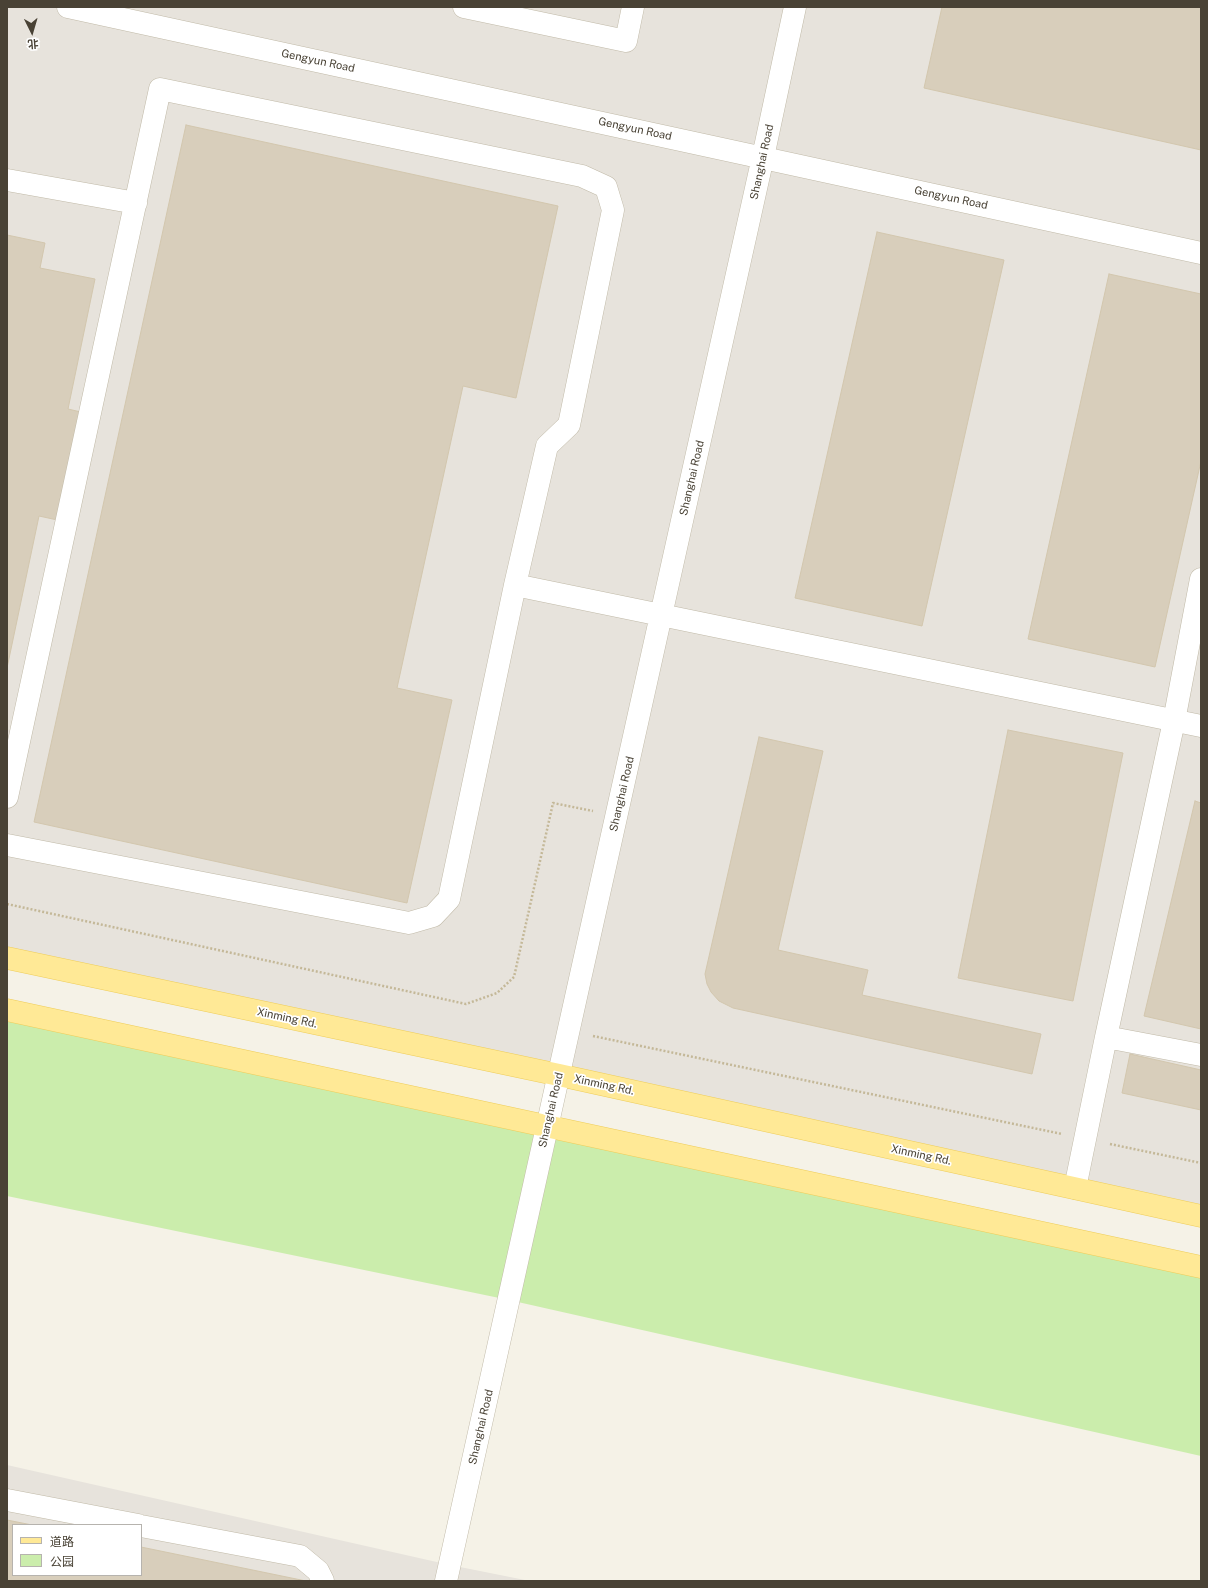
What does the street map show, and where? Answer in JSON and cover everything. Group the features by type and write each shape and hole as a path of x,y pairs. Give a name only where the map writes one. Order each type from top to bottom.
{"main road":[{"name":"Xinming Rd.","path":"7,958 559,1076 1201,1216"},
{"path":"7,1010 548,1125 1201,1267"}],"street":[{"name":"Gengyun Road","path":"68,7 1201,253"},
{"path":"464,7 626,41 633,7"},
{"name":"Shanghai Road","path":"446,1581 763,157 795,7"},
{"path":"7,797 160,89 582,176 606,187 614,210 569,426 547,446 515,585 449,899 434,916 409,923 7,845"},
{"path":"7,180 136,203"},
{"path":"1075,1188 1174,721 1201,579"},
{"path":"515,585 1201,726"},
{"path":"1106,1037 1201,1055"},
{"path":"7,1500 133,1524"},
{"path":"142,1526 300,1556 318,1571 323,1581"}],"path":[{"path":"569,1031 1201,1164"}],"shaded area":[{"path":"7,7 1201,7 1201,1215 7,958"},
{"path":"7,1465 450,1565 530,1581 7,1581"}],"green space":[{"path":"7,1010 1201,1267 1201,1456 509,1300 7,1196"}],"building":[{"path":"942,7 1201,7 1201,150 924,88"},
{"path":"186,125 558,206 516,398 463,386 397,688 452,700 407,903 34,822"},
{"path":"877,232 1004,260 922,626 795,598"},
{"path":"7,235 45,243 40,268 95,279 68,409 85,413 62,521 39,516 7,668"},
{"path":"1109,274 1201,294 1201,461 1155,667 1028,639"},
{"path":"1008,730 1123,753 1073,1001 958,978"},
{"path":"759,737 823,751 778,950 868,970 862,995 1041,1034 1032,1074 733,1008 719,1001 711,992 707,984 705,974"},
{"path":"1195,801 1201,803 1201,1029 1144,1016"},
{"path":"1130,1054 1201,1070 1201,1110 1122,1093"},
{"path":"7,1520 27,1524 12,1524 12,1576 142,1576 142,1547 306,1581 7,1581"}]}
